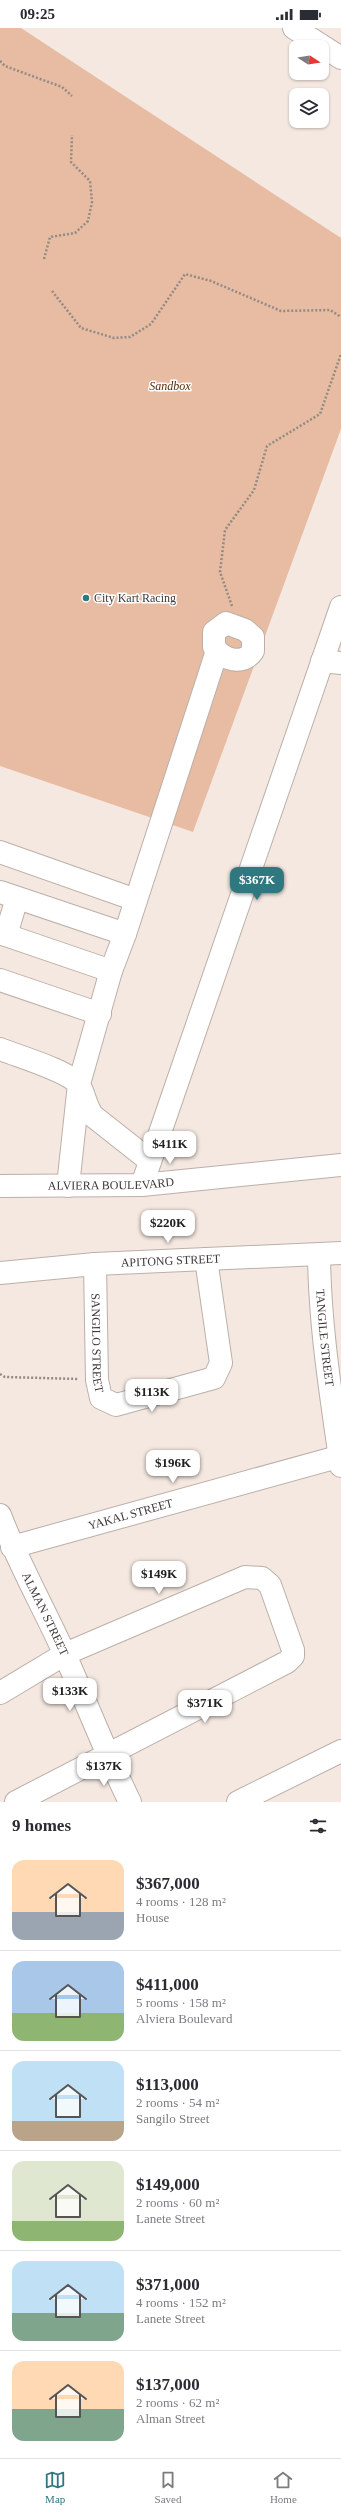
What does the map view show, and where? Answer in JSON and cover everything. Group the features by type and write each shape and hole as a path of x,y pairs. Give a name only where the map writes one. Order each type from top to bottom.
{"street":[{"path":"294,28 341,58"},
{"path":"142,1185 332,662 341,607"},
{"path":"68,1186 79,1084 111,971 125,934 217,651 212,637 217,628 226,623 241,628 253,637 254,646 250,656 236,661 217,651"},
{"path":"0,852 136,900"},
{"path":"111,971 3,934 9,895 125,934"},
{"path":"0,980 100,1014"},
{"path":"0,1050 53,1068 79,1084 87,1107 93,1116 150,1161"},
{"name":"ALVIERA BOULEVARD","path":"0,1186 142,1185 341,1166"},
{"name":"APITONG STREET","path":"0,1273 95,1264 319,1256 341,1253"},
{"name":"TANGILE STREET","path":"319,1256 320,1308 332,1351 340,1459"},
{"name":"SANGILO STREET","path":"95,1264 97,1380 101,1398 116,1405 214,1378 221,1362 206,1260"},
{"name":"YAKAL STREET","path":"12,1547 340,1459"},
{"name":"ALMAN STREET","path":"0,1514 12,1547 65,1654 108,1756 130,1802"},
{"path":"0,1693 65,1654 245,1577 262,1578 270,1585 293,1650 293,1656 287,1662 108,1756 16,1802"},
{"path":"238,1802 341,1751"}],"path":[{"path":"0,61 5,66 62,87 72,96"},
{"path":"44,259 50,237 75,233 88,221 92,202 90,181 71,162 72,135"},
{"path":"52,291 81,328 114,338 130,337 151,324 185,274 211,281 281,311 330,310 341,317"},
{"path":"241,628 220,572 225,530 254,490 267,446 320,414 341,354"},
{"path":"0,1374 5,1377 97,1380"}],"green space":[{"name":"Sandbox","path":"0,28 21,28 341,238 341,429 193,832 0,766"}],"place":[{"name":"City Kart Racing","path":"86,598"}]}
